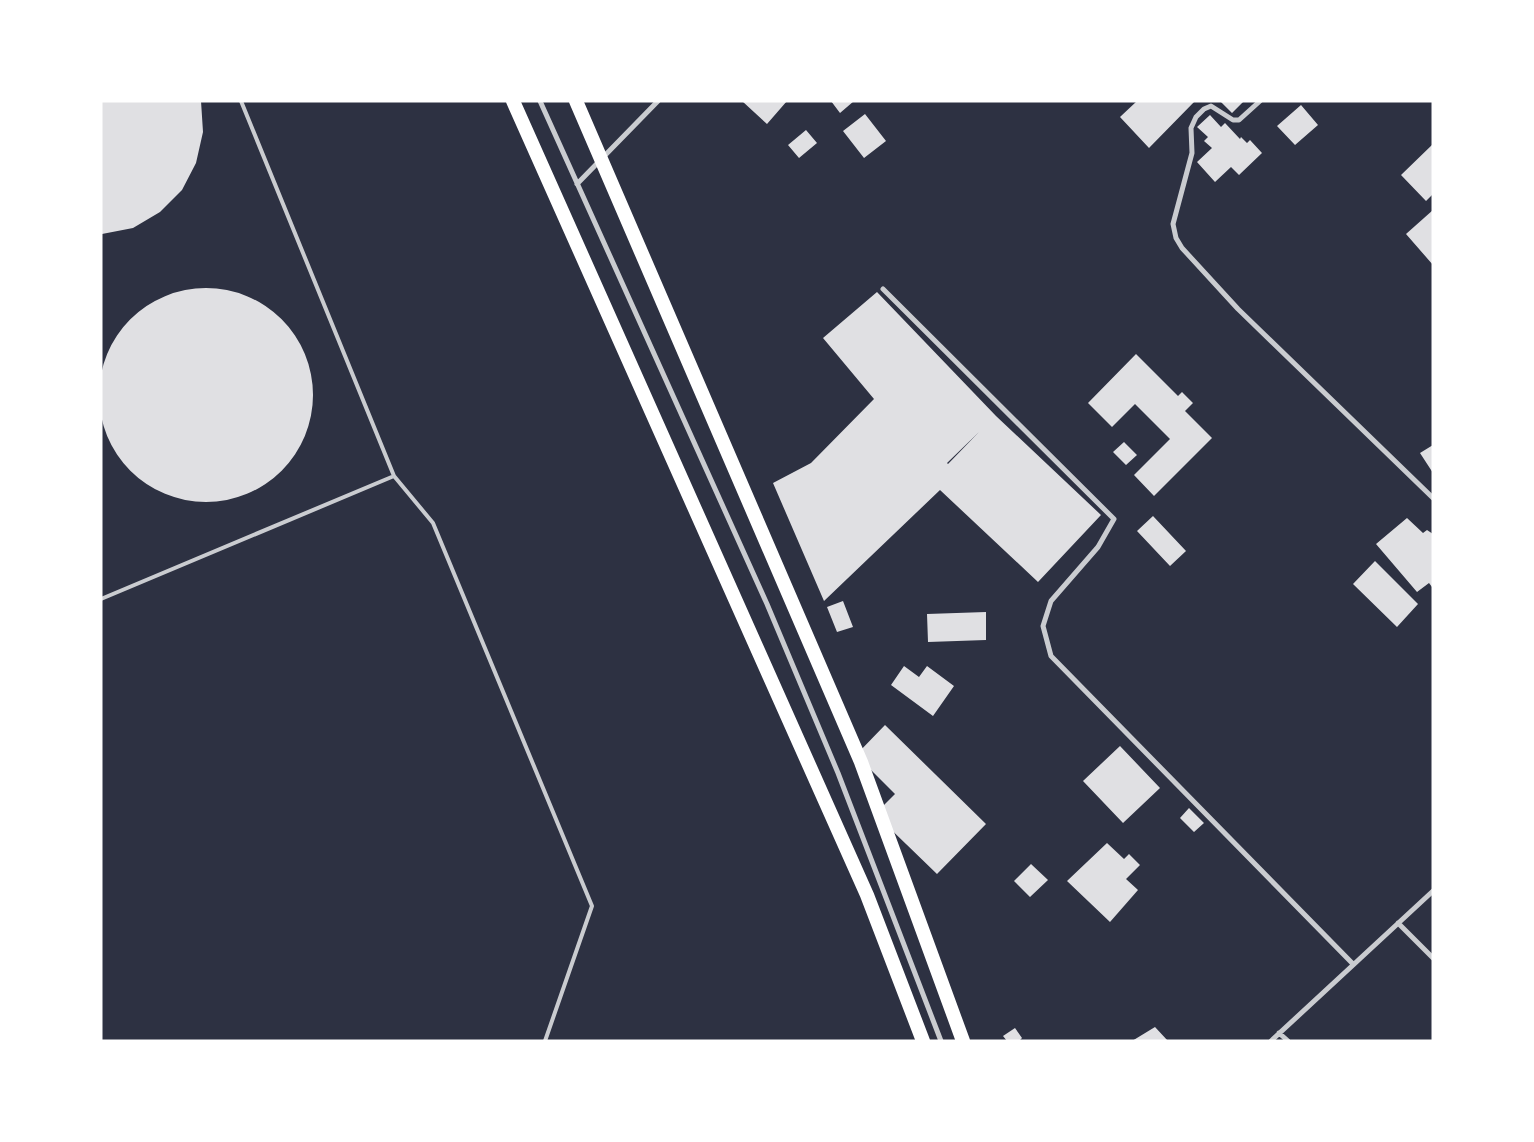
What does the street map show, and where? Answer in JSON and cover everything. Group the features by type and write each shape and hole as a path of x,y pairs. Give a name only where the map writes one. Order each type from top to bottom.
{"highway":[{"path":"513,101 867,895 923,1041"},
{"path":"576,101 861,762 963,1041"}],"street":[{"path":"540,101 768,604 838,773 941,1041"},
{"path":"578,184 658,101"},
{"path":"1260,101 1239,120 1234,120 1211,106 1204,109 1196,117 1191,128 1192,153 1173,224 1176,238 1182,248 1238,309 1433,498"},
{"path":"883,289 1114,519 1098,547 1051,602 1043,626 1050,656 1353,964"},
{"path":"1271,1041 1433,891"},
{"path":"1398,923 1433,958"},
{"path":"1279,1033 1288,1041"}],"lane":[{"path":"241,101 394,476 432,523 592,906 545,1041"},
{"path":"101,599 394,476"}],"building":[{"path":"101,101 201,101 203,132 196,163 182,190 160,212 133,228 102,234 101,234"},
{"path":"742,101 787,101 767,124"},
{"path":"831,101 854,101 840,113"},
{"path":"1137,101 1195,101 1149,148 1120,117"},
{"path":"1220,101 1244,101 1232,113"},
{"path":"1301,105 1318,125 1295,145 1277,126"},
{"path":"865,114 886,141 864,158 843,131"},
{"path":"1210,115 1221,127 1225,123 1240,139 1241,137 1247,143 1250,140 1262,153 1239,175 1231,167 1215,182 1197,162 1212,148 1204,141 1208,137 1197,127"},
{"path":"806,130 817,143 799,158 788,145"},
{"path":"1433,144 1433,194 1426,201 1401,175"},
{"path":"1433,210 1433,265 1406,234"},
{"path":"196,288 216,288 247,296 265,306 282,319 295,336 305,354 311,374 313,395 311,416 305,436 295,454 282,471 265,484 247,494 216,502 196,502 165,494 138,478 123,463 107,436 99,405 99,385 107,354 123,327 138,312 165,296"},
{"path":"877,292 996,416 1101,515 1038,582 940,490 824,601 773,483 811,463 874,399 823,338","holes":["979,432 948,464 947,463"]},
{"path":"1136,354 1178,396 1182,392 1193,403 1185,411 1212,438 1154,496 1134,475 1170,439 1135,404 1112,427 1088,403"},
{"path":"1124,442 1137,455 1126,465 1113,452"},
{"path":"1433,445 1433,473 1420,453"},
{"path":"1153,516 1186,551 1170,566 1137,531"},
{"path":"1407,518 1423,533 1427,530 1433,534 1433,586 1429,583 1417,592 1376,544"},
{"path":"1375,561 1418,604 1397,627 1353,584"},
{"path":"843,601 853,627 837,632 827,607"},
{"path":"986,612 986,640 928,642 927,614"},
{"path":"904,666 919,677 927,666 954,686 933,716 891,685"},
{"path":"885,725 986,824 937,874 875,814 895,794 856,755"},
{"path":"1120,746 1160,788 1123,823 1083,781"},
{"path":"1189,808 1204,823 1194,832 1180,818"},
{"path":"1107,843 1124,859 1129,854 1140,865 1126,879 1138,890 1110,922 1067,881"},
{"path":"1031,864 1048,880 1030,897 1014,881"},
{"path":"1155,1027 1168,1041 1132,1041"},
{"path":"1015,1028 1022,1038 1019,1041 1007,1041 1003,1036"}]}
